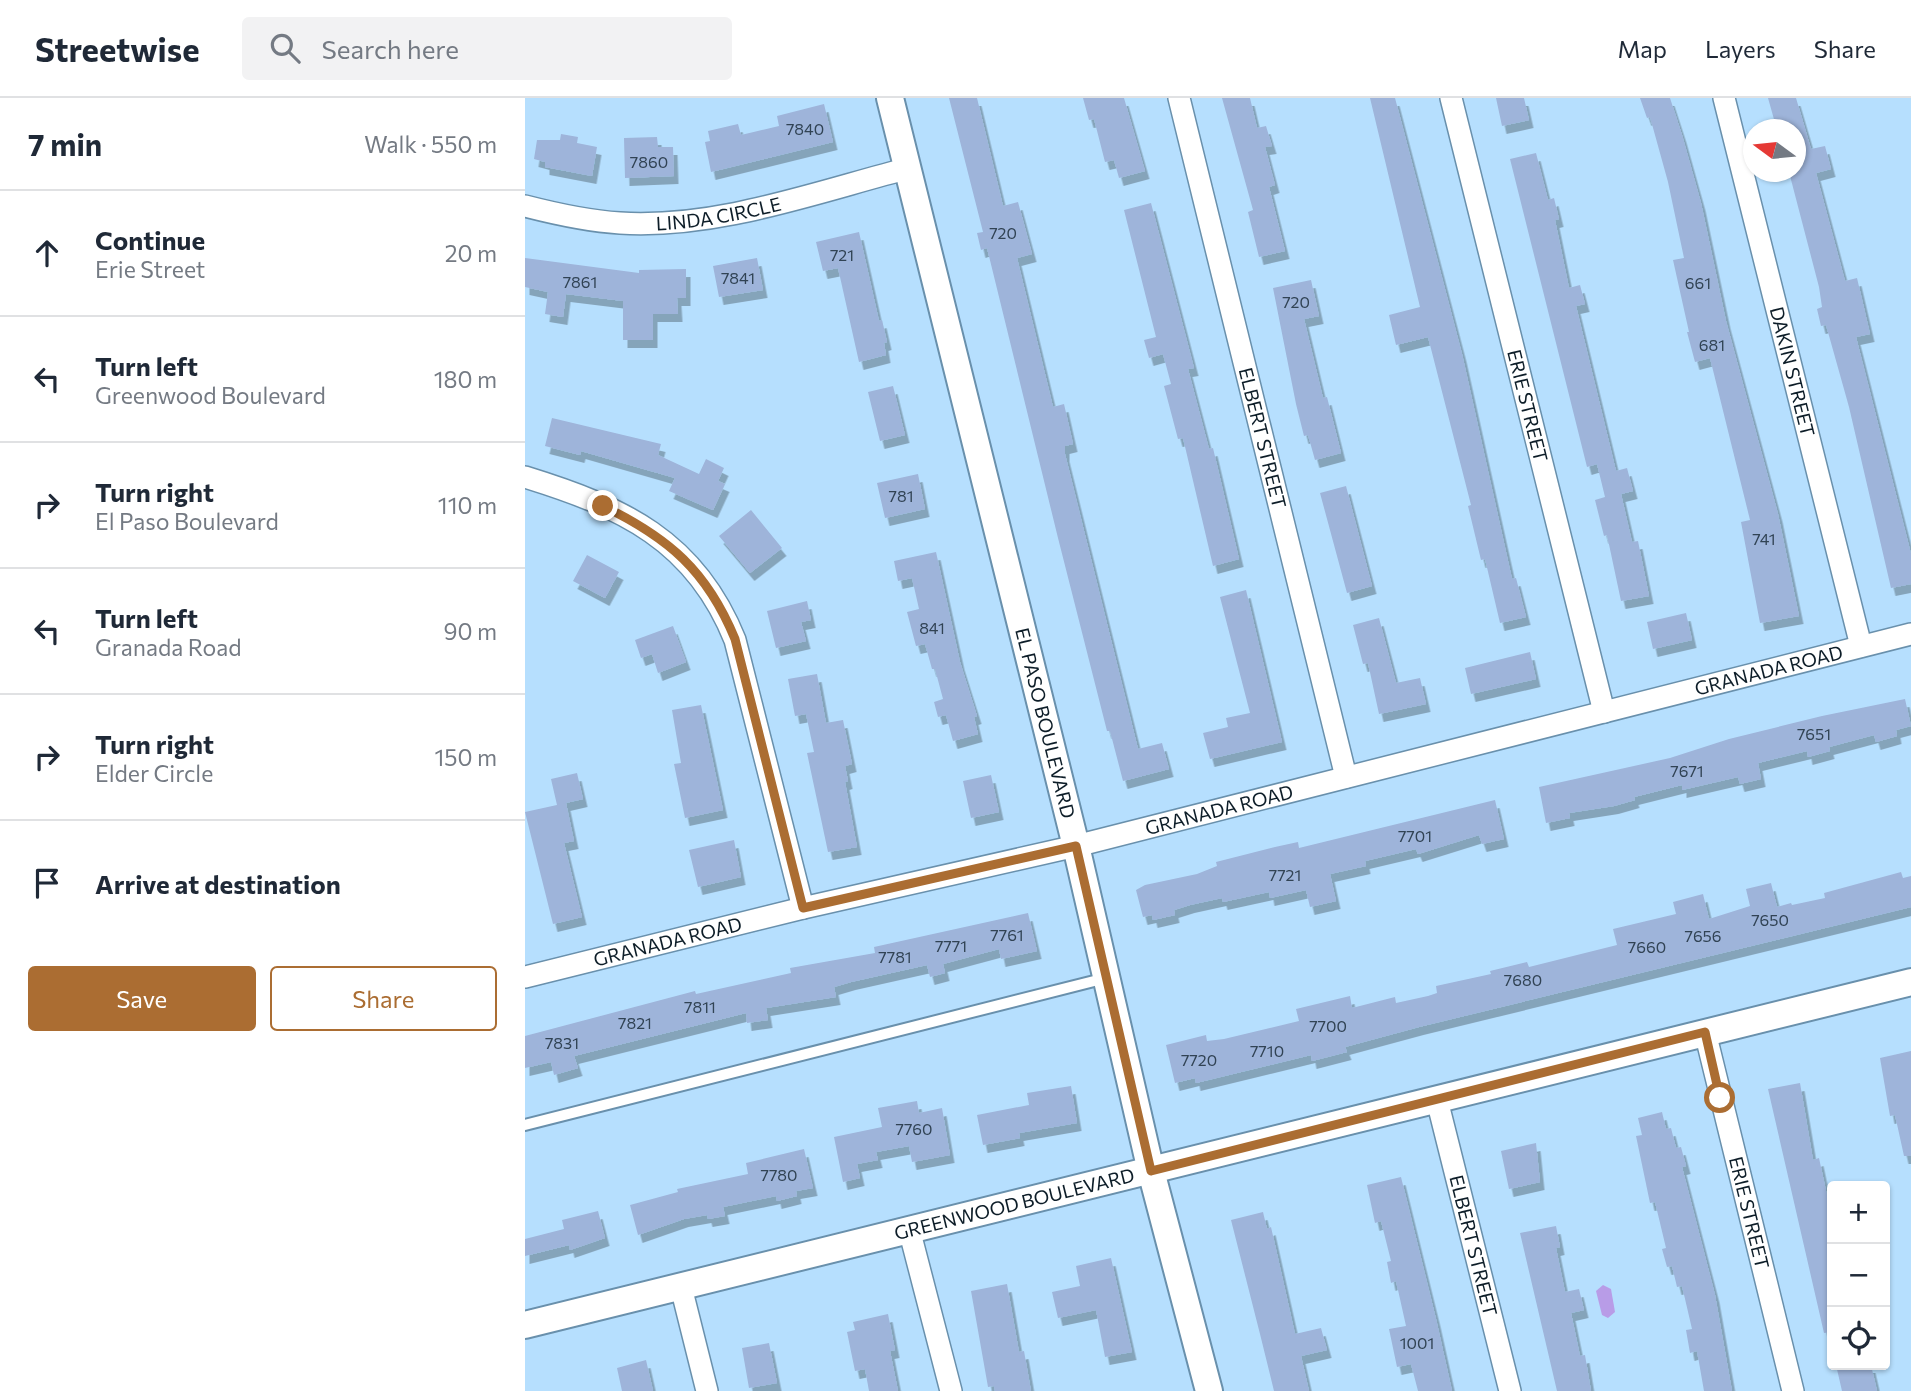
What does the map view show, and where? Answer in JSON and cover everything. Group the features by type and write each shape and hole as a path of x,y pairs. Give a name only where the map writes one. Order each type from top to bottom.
{"street":[{"name":"EL PASO BOULEVARD","path":"890,98 1076,846 1151,1171 1209,1391"},
{"name":"ELBERT STREET","path":"1179,98 1346,777"},
{"name":"ERIE STREET","path":"1451,98 1604,712"},
{"name":"DAKIN STREET","path":"1724,98 1861,646"},
{"name":"LINDA CIRCLE","path":"525,206 567,217 621,223 662,222 729,215 909,168"},
{"path":"525,477 564,489 635,521 668,544 708,584 735,639 803,908"},
{"name":"GRANADA ROAD","path":"526,975 1076,846 1911,634"},
{"name":"GREENWOOD BOULEVARD","path":"525,1325 1911,982"},
{"name":"ERIE STREET","path":"1705,1032 1793,1391"},
{"name":"ELBERT STREET","path":"1437,1100 1510,1391"},
{"path":"909,1229 951,1391"},
{"path":"681,1287 707,1391"}],"lane":[{"path":"525,1125 1106,978"}],"shaded area":[{"path":"1603,1285 1611,1289 1615,1312 1608,1318 1602,1315 1596,1291"}],"building":[{"path":"949,98 977,98 1003,206 1018,202 1032,254 1017,258 1053,407 1064,404 1073,444 1065,446 1065,454 1138,749 1162,743 1169,769 1123,781 1110,731 1107,731 987,248 981,250 977,233 983,232"},
{"path":"1083,98 1124,98 1145,171 1119,178 1114,160 1105,162 1094,119 1089,120"},
{"path":"1222,98 1250,98 1257,128 1266,126 1272,146 1265,147 1275,185 1269,187 1285,251 1259,257 1248,212 1253,210"},
{"path":"1370,98 1395,98 1462,354 1512,579 1516,578 1526,617 1500,623 1485,559 1481,560 1468,506 1471,505 1428,337 1396,345 1389,315 1420,307"},
{"path":"1496,98 1524,98 1529,120 1502,126"},
{"path":"1640,98 1670,98 1682,135 1701,203 1726,321 1778,514 1799,616 1760,623 1741,522 1750,520 1710,358 1695,362 1687,332 1673,260 1684,258 1668,182 1650,117 1647,118"},
{"path":"1768,98 1796,98 1802,119 1774,119"},
{"path":"824,104 833,142 711,172 705,142 710,141 708,131 738,124 741,135 779,126 777,116"},
{"path":"1806,132 1811,149 1825,146 1831,169 1816,173 1845,281 1857,278 1870,334 1856,337 1911,554 1911,584 1891,588 1849,407 1826,325 1821,326 1817,309 1822,307 1792,182 1806,182"},
{"path":"561,134 578,137 577,143 597,147 592,176 545,167 545,162 534,159 537,140 560,140"},
{"path":"657,137 658,147 673,147 674,176 625,178 624,138"},
{"path":"1536,153 1548,200 1554,198 1559,219 1555,220 1569,288 1580,285 1585,304 1576,306 1616,471 1627,468 1633,491 1621,494 1632,542 1638,541 1649,596 1621,601 1607,535 1604,536 1595,500 1605,497 1597,464 1587,467 1510,159"},
{"path":"1151,203 1194,368 1188,369 1209,449 1213,448 1239,559 1213,566 1183,438 1178,439 1164,386 1171,384 1163,354 1149,358 1144,340 1156,337 1124,210"},
{"path":"859,232 879,321 882,320 887,342 884,343 886,355 859,362 838,268 823,271 816,242"},
{"path":"525,258 639,273 639,270 686,269 686,298 677,298 678,314 653,314 653,340 623,340 623,301 566,294 563,317 545,314 548,292 525,287"},
{"path":"757,258 763,290 719,297 713,266"},
{"path":"1311,280 1319,316 1304,319 1323,398 1327,397 1341,453 1315,460 1308,435 1304,436 1296,404 1273,288"},
{"path":"893,386 905,435 880,441 868,392"},
{"path":"552,418 661,444 658,455 699,474 706,459 724,468 718,481 725,484 713,510 669,491 675,478 581,451 580,455 545,446"},
{"path":"918,474 925,509 885,518 877,483"},
{"path":"1346,486 1372,586 1347,593 1320,493"},
{"path":"751,510 782,548 750,573 719,536"},
{"path":"936,552 960,662 977,716 974,717 978,734 953,741 946,715 938,717 934,702 943,699 935,669 932,669 925,644 916,646 907,612 919,609 912,578 898,581 894,561"},
{"path":"587,555 619,572 605,598 573,581"},
{"path":"1246,590 1282,742 1210,759 1203,733 1228,727 1226,718 1250,713 1220,597"},
{"path":"807,601 811,620 801,622 806,641 776,648 767,611"},
{"path":"1686,613 1692,640 1653,649 1647,622"},
{"path":"1379,618 1396,683 1420,678 1426,704 1379,714 1368,663 1363,664 1353,625"},
{"path":"673,626 686,662 658,673 652,654 641,658 635,640"},
{"path":"1530,652 1536,679 1471,694 1465,668"},
{"path":"817,674 826,723 843,720 852,764 845,766 848,781 845,782 857,847 828,852 807,753 814,752 806,714 795,716 788,679"},
{"path":"1905,699 1911,726 1896,730 1897,736 1876,742 1874,735 1829,747 1830,751 1808,757 1807,751 1758,763 1761,779 1740,784 1738,777 1682,790 1682,785 1634,797 1635,800 1614,806 1569,813 1570,818 1546,823 1539,787 1670,758 1729,739 1822,716"},
{"path":"701,705 723,810 685,818 674,764 681,763 672,710"},
{"path":"577,773 583,799 557,805 551,779"},
{"path":"991,775 999,812 971,818 963,781"},
{"path":"1495,800 1504,839 1482,844 1479,835 1418,854 1416,849 1365,861 1366,866 1330,874 1336,901 1310,907 1306,890 1270,898 1269,892 1223,902 1222,898 1190,905 1174,910 1175,915 1153,920 1152,915 1143,917 1136,890 1145,885 1197,874 1217,866 1216,862 1275,847 1298,842 1299,848"},
{"path":"566,803 574,841 564,843 582,917 553,924 525,812"},
{"path":"734,840 741,877 698,887 689,850"},
{"path":"1901,872 1903,878 1911,876 1911,907 1419,1027 1345,1047 1347,1052 1312,1061 1311,1055 1196,1083 1195,1078 1175,1083 1166,1045 1206,1035 1207,1041 1224,1039 1299,1021 1296,1009 1350,996 1352,1008 1395,997 1396,1003 1428,996 1437,993 1436,986 1491,974 1490,971 1527,962 1529,967 1617,945 1613,929 1676,914 1673,902 1703,894 1709,919 1750,906 1746,889 1771,883 1777,907 1825,898 1824,893"},
{"path":"1028,913 1037,951 1001,959 999,949 943,964 945,973 930,977 927,965 851,982 834,987 836,997 766,1008 768,1020 747,1023 746,1013 574,1056 578,1068 554,1075 551,1062 525,1068 525,1036 695,991 696,994 791,973 790,968 875,953 874,947"},
{"path":"1911,1051 1911,1156 1904,1156 1895,1115 1890,1116 1880,1058"},
{"path":"1800,1083 1813,1160 1819,1158 1827,1196 1827,1333 1824,1333 1768,1089"},
{"path":"1071,1086 1077,1123 1019,1133 1020,1138 983,1145 977,1115 1029,1105 1027,1093"},
{"path":"917,1101 919,1113 942,1108 950,1155 912,1162 909,1146 876,1152 878,1160 857,1164 860,1178 843,1182 834,1137 882,1127 878,1108"},
{"path":"1662,1112 1666,1129 1671,1128 1676,1148 1681,1147 1686,1166 1682,1167 1715,1295 1732,1391 1704,1391 1697,1351 1690,1353 1686,1330 1692,1329 1682,1286 1677,1287 1672,1266 1667,1267 1662,1249 1666,1248 1655,1202 1650,1203 1636,1136 1642,1135 1638,1118"},
{"path":"1536,1143 1540,1182 1509,1189 1501,1151"},
{"path":"804,1149 813,1188 796,1191 797,1196 777,1201 776,1196 723,1207 725,1216 708,1219 707,1215 684,1219 638,1235 630,1205 678,1192 677,1189 748,1174 746,1163"},
{"path":"1401,1177 1452,1391 1418,1391 1411,1364 1397,1367 1389,1329 1406,1326 1396,1281 1391,1283 1387,1262 1391,1261 1381,1221 1375,1223 1367,1185"},
{"path":"598,1211 605,1238 570,1250 569,1245 525,1256 525,1239 564,1229 562,1220"},
{"path":"1263,1212 1267,1229 1271,1227 1295,1334 1321,1328 1327,1350 1301,1356 1309,1391 1274,1391 1231,1220"},
{"path":"1556,1226 1560,1247 1556,1248 1565,1292 1579,1289 1584,1310 1571,1313 1580,1356 1585,1355 1591,1391 1557,1391 1520,1233"},
{"path":"1111,1258 1132,1352 1105,1357 1096,1310 1058,1318 1052,1292 1080,1286 1076,1266"},
{"path":"1007,1284 1019,1352 1024,1351 1031,1391 995,1391 994,1386 988,1387 971,1291"},
{"path":"888,1314 895,1350 890,1351 898,1391 869,1391 865,1369 855,1371 847,1332 855,1330 853,1322"},
{"path":"769,1343 777,1383 749,1388 742,1348"},
{"path":"646,1360 653,1391 622,1391 617,1368"},
{"path":"1837,1370 1872,1370 1877,1391 1842,1391"}],"route":[{"path":"603,506 635,521 668,544 708,584 721,606 735,639 803,908 1076,846 1151,1171 1705,1032 1720,1098"}]}
